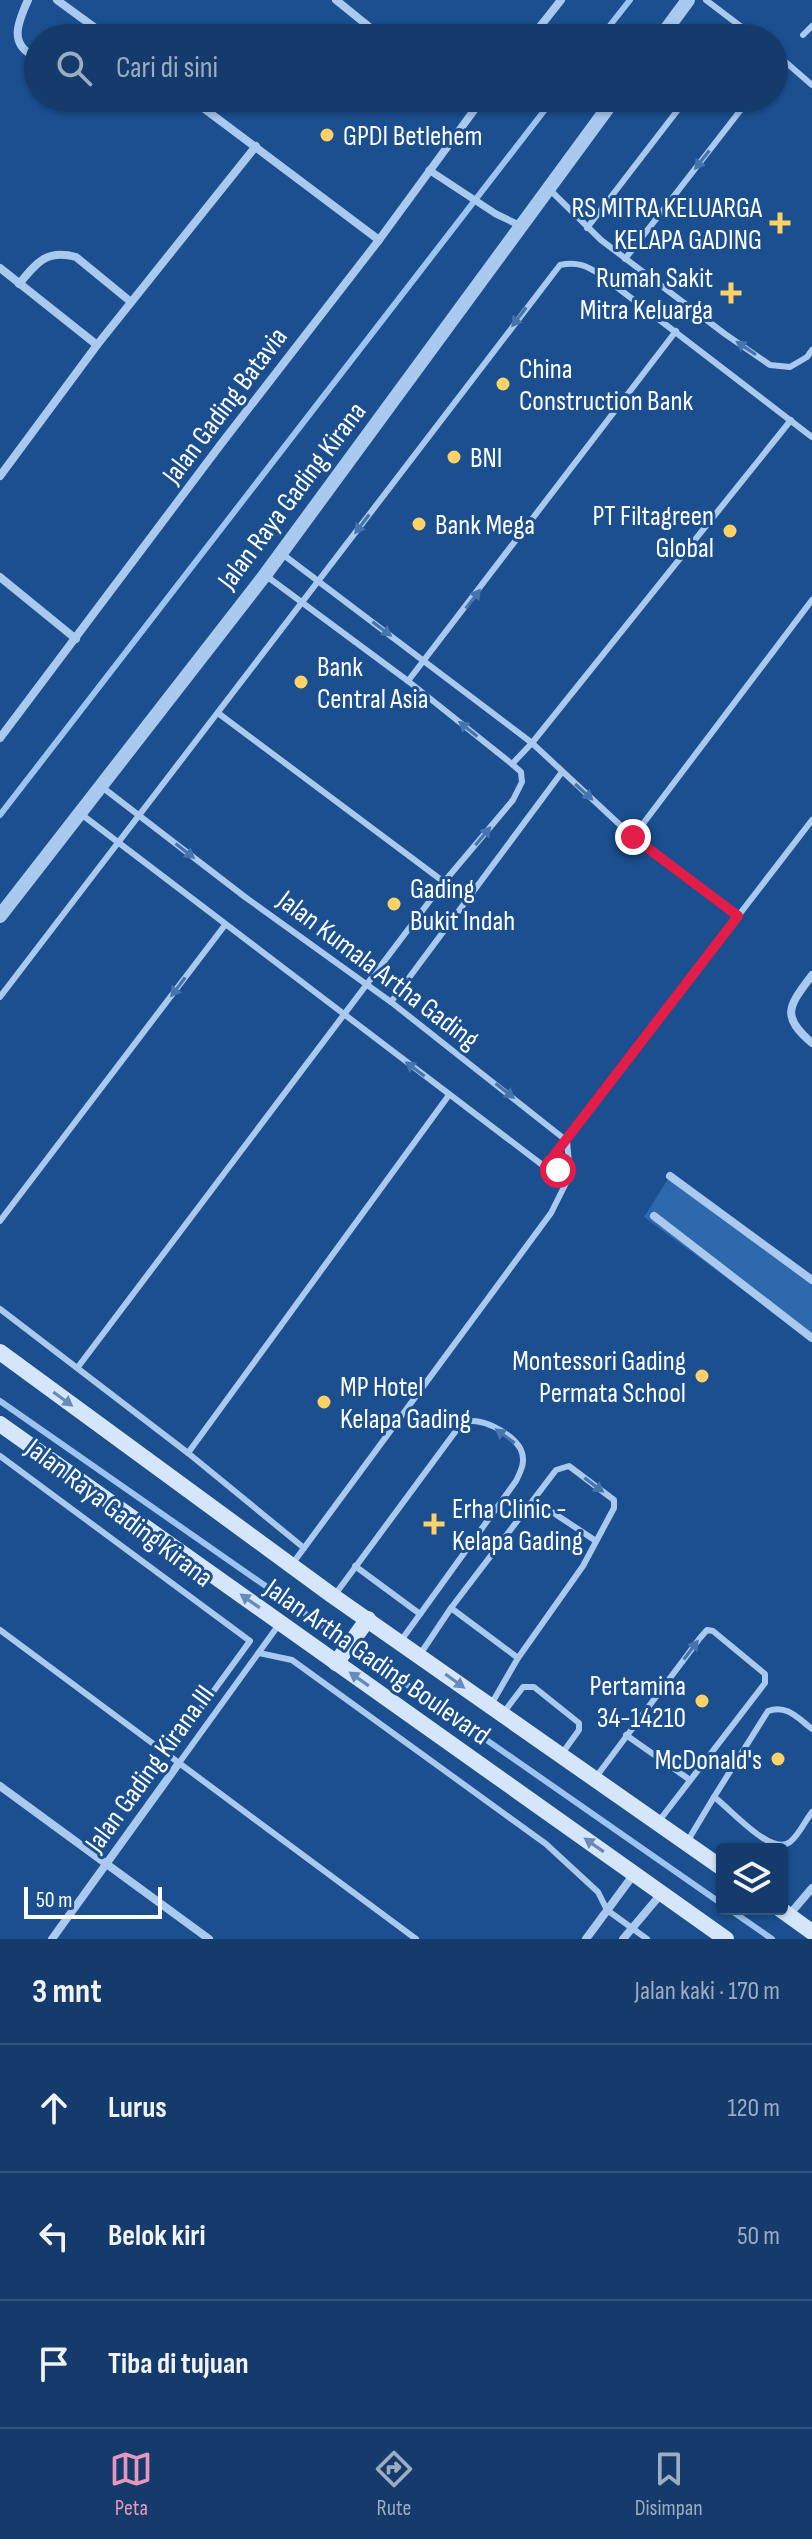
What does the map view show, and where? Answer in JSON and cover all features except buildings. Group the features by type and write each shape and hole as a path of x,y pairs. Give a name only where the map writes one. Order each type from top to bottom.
{"main road":[{"name":"Jalan Artha Gading Boulevard","path":"0,1352 333,1596 364,1625 400,1642 716,1864"},
{"name":"Jalan Artha Gading Boulevard","path":"0,1424 280,1623 340,1658 726,1939"},
{"path":"340,1658 364,1625"},
{"path":"788,1915 812,1931"}],"street":[{"path":"24,50 19,44 17,30 28,0"},
{"path":"57,0 89,24"},
{"path":"542,24 561,0"},
{"path":"670,24 688,0"},
{"path":"342,2 367,24"},
{"path":"209,112 379,240"},
{"name":"Jalan Gading Batavia","path":"0,738 379,240 472,112"},
{"name":"Jalan Raya Gading Kirana","path":"0,916 265,575 605,112"},
{"path":"0,476 97,345 256,146"},
{"path":"429,170 496,214 521,226"},
{"path":"19,284 40,259 52,254 66,254 76,257 131,302"},
{"path":"0,268 97,345"},
{"path":"0,577 76,639"},
{"path":"812,975 791,1003 790,1017 794,1026 812,1043"},
{"path":"670,1176 812,1280"},
{"path":"654,1216 812,1338"},
{"name":"Jalan Gading Kirana III","path":"52,1939 179,1763"},
{"path":"0,1786 209,1939"},
{"path":"586,1939 634,1874"},
{"path":"788,1909 812,1888"},
{"path":"623,1939 662,1893"}],"lane":[{"path":"706,0 738,24"},
{"path":"803,35 812,26"},
{"path":"788,63 812,85"},
{"path":"587,228 676,112"},
{"path":"625,259 739,112"},
{"path":"548,188 587,228 625,259 770,365 790,367 807,357 812,350"},
{"path":"0,997 560,265 572,262 587,267 676,331 812,437"},
{"path":"408,681 676,331"},
{"path":"512,764 791,420"},
{"path":"281,553 532,743 633,837 738,916"},
{"path":"78,1367 522,782 521,772 512,764 408,681 265,575"},
{"path":"633,837 812,600"},
{"path":"218,713 444,882"},
{"path":"391,1002 562,772"},
{"name":"Jalan Kumala Artha Gading","path":"102,787 391,1002 567,1141"},
{"path":"81,814 545,1167 570,1175"},
{"path":"545,1167 812,820"},
{"path":"0,1221 225,925"},
{"path":"188,1453 449,1095"},
{"path":"291,1566 551,1213 570,1175 567,1141"},
{"path":"0,1309 188,1453 304,1548"},
{"path":"333,1596 461,1424 478,1419 511,1439 520,1448 523,1460 516,1481 400,1642"},
{"name":"Jalan Raya Gading Kirana","path":"0,1456 250,1641 167,1755"},
{"path":"419,1656 451,1608 556,1470 569,1466 614,1500 614,1508 583,1566 518,1658 496,1711"},
{"path":"534,1500 596,1541"},
{"path":"355,1566 420,1614"},
{"path":"451,1608 518,1658"},
{"name":"Jalan Gading Kirana III","path":"179,1763 280,1623"},
{"path":"0,1630 416,1939"},
{"path":"594,1780 700,1638 707,1630 713,1631 766,1677 765,1683 658,1823"},
{"path":"259,1653 292,1660 546,1844 598,1892 607,1910 647,1939"},
{"path":"496,1711 523,1687 534,1687 579,1723 579,1730 560,1756"},
{"path":"687,1843 768,1711 778,1707 787,1710 812,1729"},
{"path":"626,1735 690,1780"},
{"path":"714,1797 768,1844 781,1846 790,1843 812,1812"}],"shaded area":[{"path":"670,1176 812,1280 812,1341 644,1217"}],"waterway":[{"path":"611,24 630,0"},
{"path":"0,815 543,112"},
{"path":"0,1401 716,1900"},
{"path":"738,1915 772,1939"}],"place":[{"name":"GPDI Betlehem","path":"327,135"},
{"name":"RS MITRA KELUARGA KELAPA GADING","path":"780,223"},
{"name":"Rumah Sakit Mitra Keluarga","path":"731,293"},
{"name":"China Construction Bank","path":"503,384"},
{"name":"BNI","path":"454,457"},
{"name":"Bank Mega","path":"419,524"},
{"name":"PT Filtagreen Global","path":"730,531"},
{"name":"Bank Central Asia","path":"301,682"},
{"name":"Gading Bukit Indah","path":"394,904"},
{"name":"Montessori Gading Permata School","path":"702,1376"},
{"name":"MP Hotel Kelapa Gading","path":"324,1402"},
{"name":"Erha Clinic - Kelapa Gading","path":"434,1524"},
{"name":"Pertamina 34-14210","path":"702,1701"},
{"name":"McDonald's","path":"778,1759"}],"route":[{"path":"558,1170 545,1167 738,916 633,837"}]}
